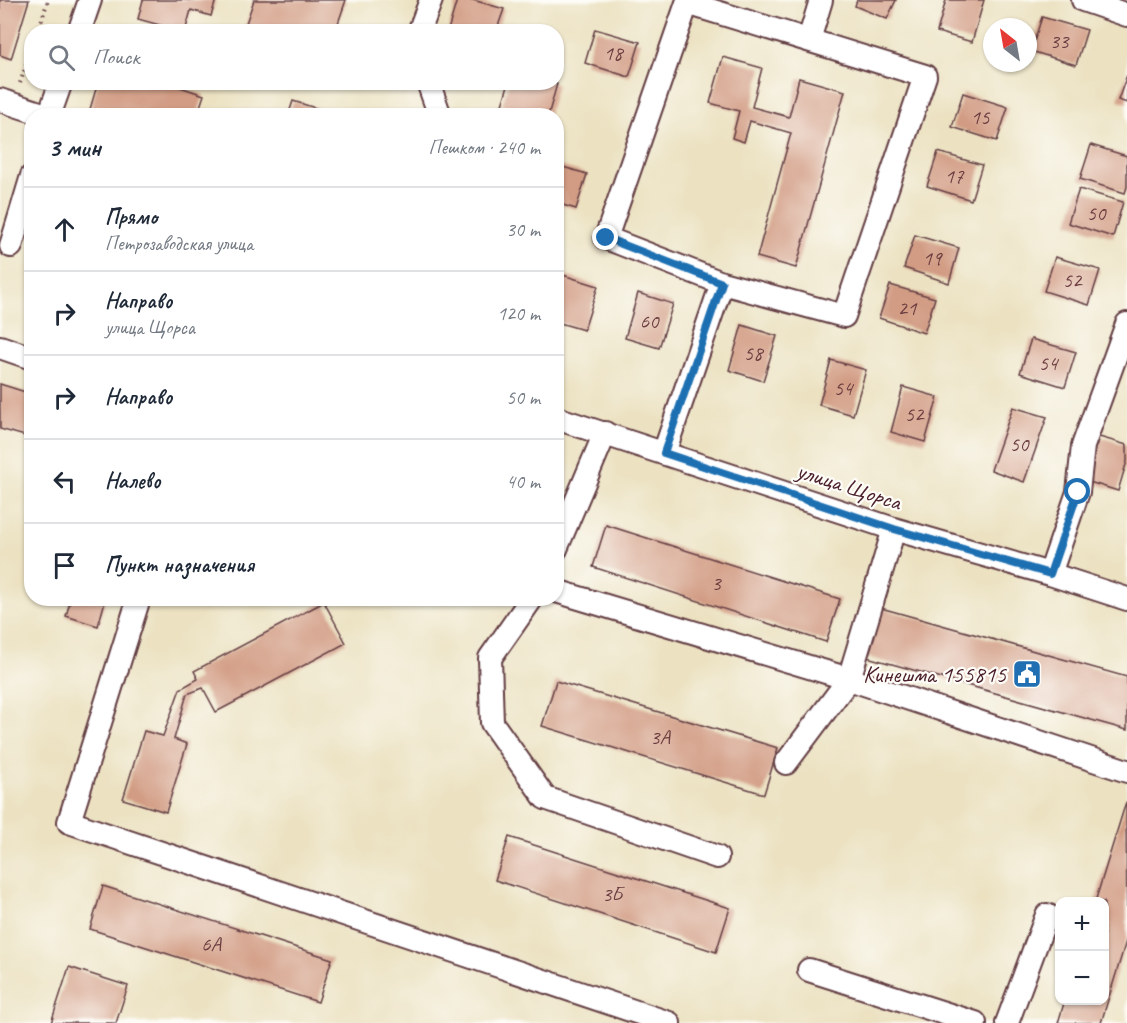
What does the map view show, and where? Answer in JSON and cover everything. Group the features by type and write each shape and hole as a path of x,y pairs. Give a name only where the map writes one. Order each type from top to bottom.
{"street":[{"path":"82,24 90,0"},
{"path":"422,24 430,0"},
{"path":"809,40 821,0"},
{"path":"1083,0 1127,15"},
{"path":"687,3 925,76 844,316 722,283 606,238 687,3"},
{"path":"52,108 58,90"},
{"path":"431,90 437,108"},
{"path":"7,102 25,108"},
{"path":"14,247 24,208"},
{"path":"664,453 722,283"},
{"path":"1050,574 1078,492 1083,446 1127,324"},
{"path":"0,347 24,355"},
{"name":"улица Щорса","path":"564,420 894,529 1127,599"},
{"path":"564,530 606,433"},
{"path":"786,763 849,679 894,529"},
{"path":"564,593 849,679 1127,771"},
{"path":"136,606 69,822 669,1023"},
{"path":"526,606 490,658 492,723 545,798 717,856"},
{"path":"1007,1023 1047,915"},
{"path":"809,970 975,1023"}],"path":[{"path":"40,24 48,0"},
{"path":"7,102 24,66"}],"building":[{"path":"0,0 29,0 11,59 0,55"},
{"path":"143,0 216,0 211,16 191,10 187,24 156,24 138,19"},
{"path":"254,0 346,0 338,24 246,24"},
{"path":"457,0 473,0 504,9 499,24 450,24"},
{"path":"857,0 896,0 887,19 855,6"},
{"path":"946,0 984,0 972,42 937,32"},
{"path":"1042,17 1087,30 1076,65 1037,53 1037,32"},
{"path":"595,29 640,42 629,77 585,63"},
{"path":"723,57 762,68 752,107 789,117 799,78 845,91 796,268 757,257 791,133 750,121 744,142 732,138 739,111 710,103"},
{"path":"1127,75 1127,103 1118,100"},
{"path":"96,90 189,90 204,95 200,108 90,108"},
{"path":"507,90 555,90 550,108 511,108 502,105"},
{"path":"963,93 1008,107 997,141 952,127"},
{"path":"293,101 316,108 291,108"},
{"path":"1091,145 1127,156 1125,193 1080,179"},
{"path":"938,152 982,165 971,200 927,186"},
{"path":"564,167 587,174 576,209 564,205"},
{"path":"1079,189 1123,202 1113,237 1068,223"},
{"path":"915,235 959,248 949,283 904,268"},
{"path":"1055,257 1100,270 1089,305 1044,291"},
{"path":"564,275 598,286 584,330 564,324"},
{"path":"890,285 935,298 924,333 879,318"},
{"path":"638,293 673,304 659,348 625,338"},
{"path":"742,325 777,336 763,381 729,370"},
{"path":"1031,339 1076,352 1065,387 1020,373"},
{"path":"831,360 866,370 853,415 819,405"},
{"path":"0,384 24,392 24,436 0,429"},
{"path":"903,387 938,397 925,442 891,432"},
{"path":"1013,407 1047,417 1024,482 991,470"},
{"path":"1096,436 1127,445 1127,461 1118,491 1083,480"},
{"path":"606,525 840,599 826,642 593,567"},
{"path":"69,606 104,606 98,626 66,616"},
{"path":"316,606 326,606 346,643 216,712 203,688 187,694 174,739 187,744 166,812 123,799 144,731 163,736 180,689 198,679 194,671"},
{"path":"881,608 1127,677 1127,730 867,657"},
{"path":"556,681 778,748 764,794 542,726"},
{"path":"1126,802 1127,938 1109,997 1109,897 1097,897"},
{"path":"509,837 730,908 716,952 495,880"},
{"path":"103,886 332,959 318,1002 90,929"},
{"path":"69,967 128,986 116,1023 51,1023"},
{"path":"1063,1005 1107,1005 1101,1023 1058,1023"}],"place":[{"name":"Кинешма 155815","path":"1027,674"}],"route":[{"path":"606,238 722,283 664,453 894,529 1050,574 1078,492"}]}
